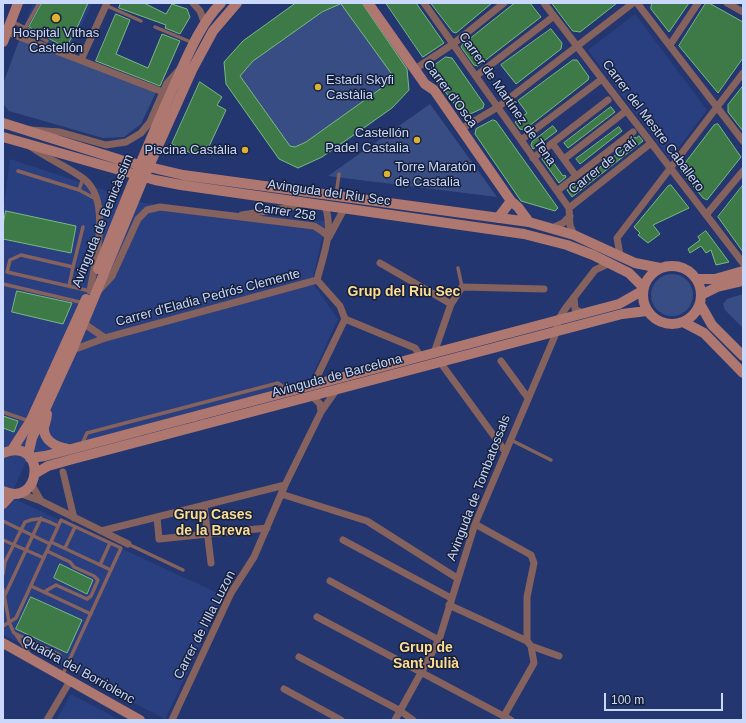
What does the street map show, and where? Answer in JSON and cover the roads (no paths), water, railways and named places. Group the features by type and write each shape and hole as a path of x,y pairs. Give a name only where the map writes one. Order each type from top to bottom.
{"main road":[{"path":"3,42 18,3"},
{"name":"Avinguda de Benicàssim","path":"147,158 206,43 224,16 237,3"},
{"name":"Carrer d'Osca","path":"368,3 425,84 434,90 511,201 518,206 529,222"},
{"name":"Avinguda de Benicàssim","path":"29,456 32,438 47,408 72,350 83,323 92,293 185,63 216,4"},
{"name":"Avinguda del Riu Sec","path":"3,123 22,130 159,170 529,222 574,235 635,263 660,268"},
{"name":"Avinguda del Riu Sec","path":"3,137 156,180 302,203 524,234 567,245 593,255 629,273 643,289"},
{"path":"498,218 511,201"},
{"path":"743,281 717,287 701,300 693,315 682,322 670,324 657,320 648,311 643,302 643,289 649,276 660,268 673,265 687,269 697,279 701,300 712,325 743,356"},
{"path":"697,279 715,278 743,271"},
{"name":"Avinguda de Barcelona","path":"36,473 48,466 440,362 558,326 580,311 620,304 643,289"},
{"name":"Avinguda de Benicàssim","path":"7,451 30,422 84,304 92,293"},
{"name":"Avinguda de Barcelona","path":"29,456 45,456 81,447 434,353 558,326 622,314 648,311"},
{"path":"682,322 704,333 743,373"},
{"path":"47,408 44,429 48,439 57,447 70,449"},
{"path":"3,504 12,493 32,484 36,473 35,466 29,456 20,451 7,451"},
{"name":"Quadra del Borriolenc","path":"3,643 140,720"}],"street":[{"path":"194,3 200,11 206,24"},
{"name":"Carrer de Martínez de Tena","path":"424,3 534,158 570,212"},
{"path":"415,69 453,44 504,3"},
{"name":"Carrer del Mestre Caballero","path":"544,3 743,263"},
{"path":"461,129 498,107 577,46 637,3 743,141"},
{"path":"670,45 698,3"},
{"path":"727,3 743,12"},
{"path":"83,57 106,4"},
{"path":"476,76 554,16"},
{"path":"7,32 83,57 163,92"},
{"path":"22,130 44,129 106,145 126,142 141,133 150,122 168,83 185,63"},
{"path":"620,255 617,238 743,73"},
{"path":"521,140 602,79"},
{"path":"534,158 608,100"},
{"path":"564,159 626,111"},
{"path":"557,191 633,132"},
{"path":"23,142 49,160 83,178 93,187 98,199 99,241 92,293"},
{"path":"552,143 576,176"},
{"name":"Carrer de Catí","path":"570,212 651,143"},
{"path":"706,215 743,171"},
{"name":"Carrer 258","path":"234,216 292,207 302,203"},
{"name":"Carrer d'Eladia Pedrós Clemente","path":"325,206 329,217 329,237"},
{"name":"Carrer 258","path":"147,210 160,207 314,226 329,237"},
{"name":"Carrer d'Eladia Pedrós Clemente","path":"317,280 329,237 344,209"},
{"name":"Avinguda de Benicàssim","path":"92,293 112,276 138,219 147,210"},
{"path":"552,228 563,223 570,212"},
{"path":"570,212 570,225 574,235"},
{"path":"593,255 595,270 610,263"},
{"path":"380,263 451,304"},
{"name":"Avinguda de Tombatossals","path":"395,720 399,710 438,640 475,524 565,309 595,270"},
{"name":"Carrer d'Eladia Pedrós Clemente","path":"317,280 340,306 345,320"},
{"name":"Carrer d'Eladia Pedrós Clemente","path":"72,350 105,338 317,280"},
{"path":"434,353 451,304 462,287 544,289"},
{"path":"574,297 580,311"},
{"name":"Avinguda de Barcelona","path":"565,309 580,311"},
{"path":"313,385 345,320 415,348 421,357"},
{"name":"Carrer d'Eladia Pedrós Clemente","path":"83,323 105,338"},
{"path":"501,361 528,398"},
{"path":"440,362 505,452"},
{"name":"Carrer de l'Illa Luzon","path":"172,720 231,594 254,557 285,485 321,412 337,389"},
{"path":"312,396 320,404 321,412"},
{"path":"63,472 73,517"},
{"path":"32,484 41,501"},
{"path":"102,531 285,485"},
{"path":"12,493 41,501 128,544"},
{"path":"281,494 367,521 457,578"},
{"path":"204,505 210,564"},
{"path":"157,517 159,538 267,528"},
{"path":"475,524 531,555 534,563 527,597 529,644 534,663 504,716"},
{"path":"343,540 451,598"},
{"path":"330,581 438,640"},
{"path":"449,605 529,644 560,656"},
{"path":"317,617 511,720"},
{"path":"299,657 399,710 413,720"},
{"path":"47,720 66,678"},
{"path":"284,689 341,720"}],"lane":[{"path":"25,28 39,3"},
{"path":"106,4 142,21"},
{"path":"11,20 47,41"},
{"path":"156,27 195,44"},
{"path":"18,171 79,190 98,199"},
{"path":"336,196 339,174"},
{"path":"79,190 83,178"},
{"path":"69,286 83,227"},
{"path":"73,267 21,255 10,260 7,272 69,286 92,293"},
{"path":"458,268 462,287"},
{"path":"3,284 84,304"},
{"path":"3,412 30,422"},
{"path":"510,439 551,460"},
{"path":"68,524 73,517"},
{"path":"3,574 5,562 20,529 25,522 34,518 41,518 58,526"},
{"path":"4,598 41,518"},
{"path":"3,626 16,618 61,520 121,548 91,614 66,678"},
{"path":"3,521 111,570"},
{"path":"65,548 76,527"},
{"path":"3,540 44,558"},
{"path":"100,565 110,543"},
{"path":"128,544 183,570"},
{"path":"44,592 56,585 87,599 98,580 94,576 74,567 70,562 47,551"},
{"path":"31,586 91,614"},
{"path":"3,589 9,622 14,633 27,648 34,661"},
{"path":"14,633 60,656"}],"place":[{"name":"Hospital Vithas Castellón","path":"56,18"},
{"name":"Estadi Skyfi Castàlia","path":"318,87"},
{"name":"Castellón Padel Castalia","path":"417,140"},
{"name":"Piscina Castàlia","path":"245,150"},
{"name":"Torre Maratón de Castalia","path":"387,174"}],"district":[{"name":"Grup del Riu Sec","path":"404,292"},
{"name":"Grup Cases de la Breva","path":"213,524"},
{"name":"Grup de Sant Julià","path":"426,656"}]}
